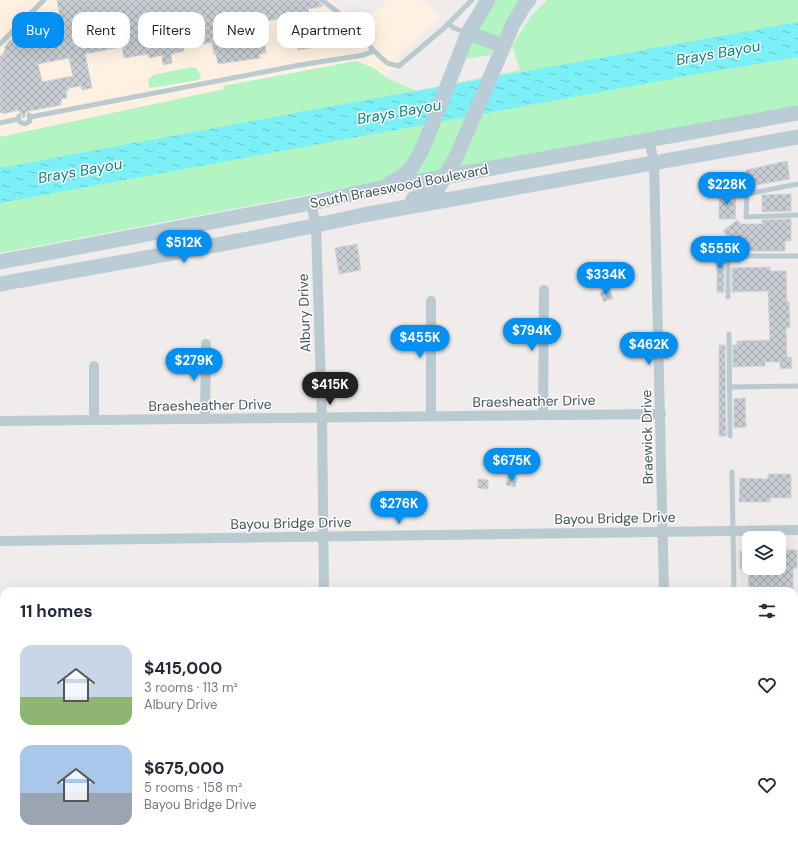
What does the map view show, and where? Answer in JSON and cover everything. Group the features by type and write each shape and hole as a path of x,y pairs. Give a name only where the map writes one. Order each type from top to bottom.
{"main road":[{"path":"376,189 401,178 411,169 424,145 468,33 488,0"},
{"path":"363,215 380,206 432,193 438,189 458,153 513,24 529,0"},
{"path":"468,33 500,52"},
{"name":"South Braeswood Boulevard","path":"0,262 311,203 376,189 798,114"},
{"name":"South Braeswood Boulevard","path":"0,284 316,226 363,215 798,137"},
{"path":"458,153 465,163 480,171"},
{"path":"140,235 144,258"}],"street":[{"name":"Braewick Drive","path":"649,140 654,163 664,587"},
{"name":"Albury Drive","path":"311,203 316,226 322,418 324,587"},
{"path":"543,415 544,290"},
{"path":"431,301 431,416"},
{"path":"205,419 206,344"},
{"path":"94,366 94,420"},
{"name":"Braesheather Drive","path":"0,421 661,414"},
{"name":"Bayou Bridge Drive","path":"0,541 798,530"}],"lane":[{"path":"0,44 44,0"},
{"path":"322,0 344,17 386,63 399,66 449,23 472,0"},
{"path":"449,23 452,27 468,33"},
{"path":"0,123 19,117 21,124 25,124 30,121 30,116 277,69 364,55 374,51"},
{"path":"798,184 747,194 745,206 746,217 798,215"},
{"path":"728,250 728,297"},
{"path":"728,256 798,256"},
{"path":"729,334 730,436"},
{"path":"729,387 798,386"},
{"path":"732,472 734,587"}],"shaded area":[{"path":"0,0 332,0 346,12 277,12 277,48 375,48 374,12 388,0 422,0 441,18 396,56 398,68 384,75 345,74 0,136"}],"green space":[{"path":"497,0 524,0 499,38 478,30 479,26"},
{"path":"547,0 798,0 798,106 322,192 0,253 0,137 224,89 223,86 356,61 372,67 387,78 416,91 520,70 512,46 531,16"},
{"path":"472,42 493,50 491,55 465,59"},
{"path":"191,67 196,68 201,75 199,80 151,88 149,87 148,79 153,75"}],"water":[{"name":"Brays Bayou","path":"798,22 798,57 687,76 0,203 0,168"}],"building":[{"path":"57,0 318,0 323,6 308,9 309,12 277,12 277,19 269,20 269,12 213,12 213,48 212,42 205,43 205,12 138,12 138,48 184,48 184,51 171,54 172,63 163,65 162,55 149,58 148,54 124,58 122,48 130,48 130,12 72,12 72,48 117,48 85,54 92,88 82,90 81,86 68,88 68,91 66,91 67,98 61,99 61,105 29,111 25,113 25,117 23,118 22,114 18,110 3,114 2,112 0,113 0,57 5,51 5,47 10,40 12,40 12,48 64,48 64,12 59,12","holes":["69,58 73,76 42,82 38,64"]},
{"path":"213,48 265,48 266,53 259,54 260,58 218,64 216,54 214,54"},
{"path":"298,48 309,48 298,50"},
{"path":"787,161 790,179 750,186 746,170"},
{"path":"731,172 745,182 740,188 733,189 724,182"},
{"path":"719,193 736,195 735,219 719,219"},
{"path":"791,194 791,211 762,212 762,195"},
{"path":"791,219 791,241 785,241 785,251 740,251 723,231 737,220 741,224 762,224 762,220"},
{"path":"357,244 361,270 339,274 335,248"},
{"path":"717,248 724,248 724,292 717,293"},
{"path":"770,267 770,271 786,271 790,328 786,328 787,357 791,357 792,368 780,369 780,362 765,362 765,366 733,367 733,345 737,345 737,341 770,340 768,291 732,292 732,268"},
{"path":"609,289 613,298 604,302 600,293"},
{"path":"719,345 725,345 726,436 719,436"},
{"path":"745,398 746,427 734,428 734,399"},
{"path":"768,474 791,474 791,498 770,498 770,502 739,502 740,478 768,479"},
{"path":"508,476 517,478 515,487 506,485"},
{"path":"478,479 488,480 488,489 478,488"},
{"path":"786,550 797,550 797,568 793,568 793,587 749,587 748,575 786,575"},
{"path":"740,551 742,551 742,569 740,569"}]}
